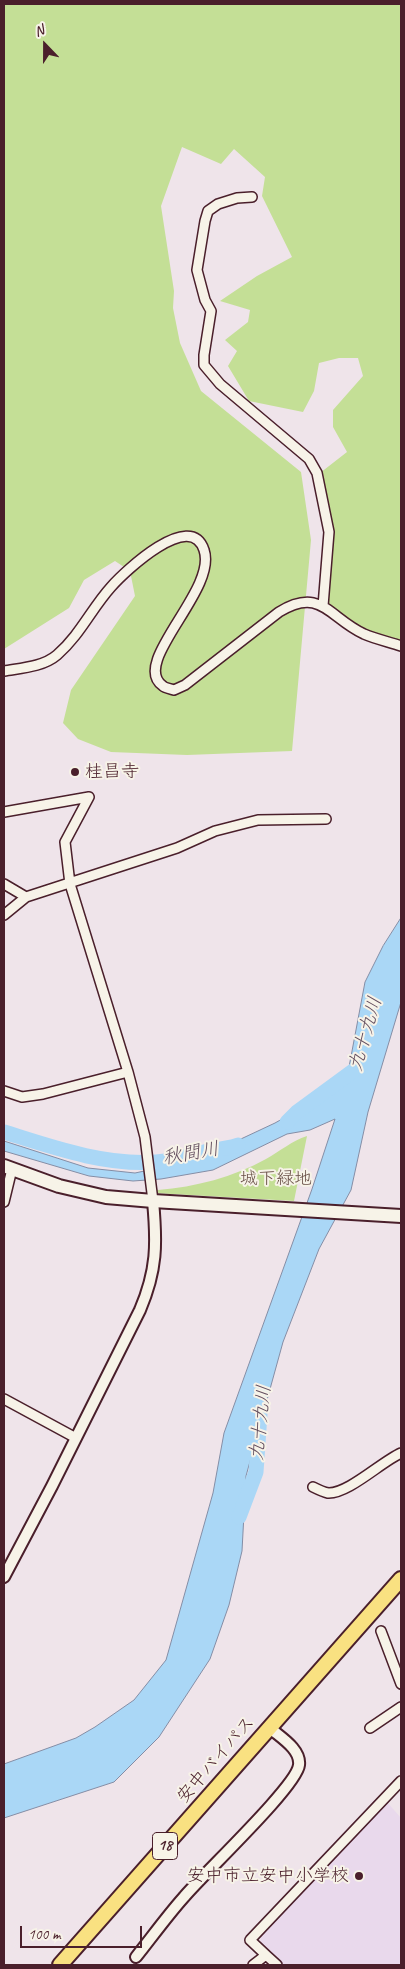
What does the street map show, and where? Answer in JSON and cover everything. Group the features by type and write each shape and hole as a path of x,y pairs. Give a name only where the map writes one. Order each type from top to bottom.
{"highway":[{"name":"安中バイパス","path":"60,1965 401,1579"}],"main road":[{"path":"8,1168 59,1186 86,1193 152,1201 401,1216"}],"street":[{"path":"252,197 237,198 218,204 208,211 205,220 197,270 205,300 211,311 204,365 220,384 309,459 317,474 329,532 323,606"},
{"path":"4,672 42,664 56,656 79,632 111,587 154,550 172,539 185,536 195,538 200,542 205,553 205,564 199,586 156,657 155,668 157,678 163,686 174,690 185,685 233,646 289,605 301,602 310,601 323,606 364,634 401,646"},
{"path":"4,812 89,797 65,842 70,884 128,1072 145,1137 156,1246 154,1268 149,1289 140,1310 4,1577"},
{"path":"4,915 26,898 177,848 215,831 258,820 326,819"},
{"path":"4,884 26,898"},
{"path":"4,1091 22,1097 43,1094 128,1072"},
{"path":"4,1202 8,1168"},
{"path":"4,1399 76,1438"},
{"path":"313,1487 327,1493 340,1491 401,1453"},
{"path":"381,1631 401,1684"},
{"path":"370,1728 401,1707"},
{"path":"136,1957 185,1895 264,1813 296,1773 299,1765 298,1757 286,1742 270,1728"},
{"path":"277,1965 250,1940 401,1780"},
{"path":"253,1965 266,1955"}],"shaded area":[{"name":"安中市立安中小学校","path":"387,1802 401,1818 401,1965 282,1965 260,1945 261,1934"}],"green space":[{"path":"4,4 401,4 401,640 361,631 343,621 330,607 325,590 325,527 320,473 347,452 333,427 333,410 363,376 358,358 339,358 319,363 314,391 303,412 249,401 228,366 237,351 225,340 248,322 250,310 220,301 257,276 292,257 262,196 265,177 234,149 221,164 182,147 161,206 174,291 173,308 180,343 201,391 301,472 311,540 292,751 187,755 111,752 78,739 63,723 71,690 135,596 130,571 115,561 84,580 69,608 4,649"},
{"name":"城下緑地","path":"307,1136 294,1201 154,1193 154,1188 158,1190 186,1186 214,1180 241,1171"}],"water":[{"path":"401,918 401,1002 368,1112 351,1190 319,1249 283,1342 246,1476 242,1551 229,1605 210,1659 159,1737 114,1782 4,1818 4,1764 76,1738 95,1727 134,1700 166,1660 213,1493 224,1433 312,1189 335,1119 310,1130 287,1134 213,1170 161,1179 133,1181 89,1176 4,1151 4,1141 88,1168 135,1173 196,1160 275,1123 346,1083 365,982 383,946"}],"waterway":[{"name":"秋間川","path":"287,1122 297,1112 357,1068"},
{"name":"秋間川","path":"4,1132 79,1154 117,1161 156,1162 238,1145"},
{"name":"九十九川","path":"239,1517 256,1472 260,1414"}],"place":[{"name":"桂昌寺","path":"75,772"},
{"name":"安中市立安中小学校","path":"359,1876"}]}
